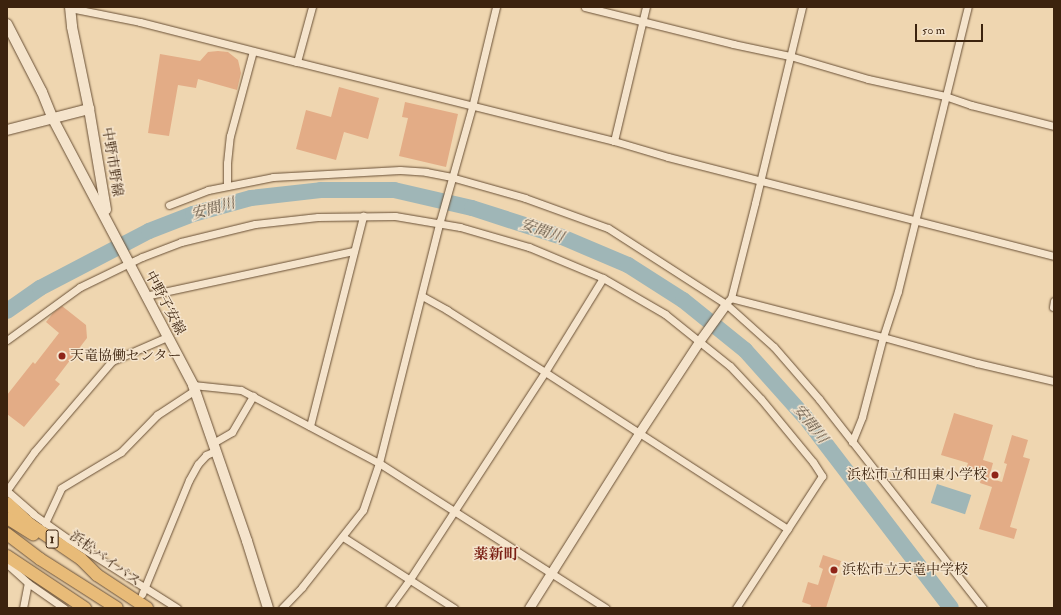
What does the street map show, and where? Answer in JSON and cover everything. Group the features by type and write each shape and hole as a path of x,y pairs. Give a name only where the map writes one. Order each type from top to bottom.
{"highway":[{"name":"浜松バイパス","path":"7,503 31,525 81,559 97,574 147,608"},
{"name":"1","path":"7,518 97,574"},
{"name":"1","path":"7,534 40,559 117,608"},
{"path":"7,556 85,608"}],"main road":[{"name":"中野市野線","path":"70,7 80,73 89,109 109,224"},
{"name":"中野子安線","path":"7,24 42,92 53,119 194,388 247,541 268,608"},
{"path":"7,130 89,109"}],"street":[{"path":"70,7 140,22 472,107 614,141 1054,256"},
{"path":"297,62 312,7"},
{"path":"282,608 302,587 363,510 379,463 422,296 439,222 472,107 496,7"},
{"path":"585,7 790,56 868,78 945,96 971,105 1054,126"},
{"path":"614,141 628,76 646,7"},
{"path":"529,608 550,572 640,433 700,341 728,302 761,180 802,7"},
{"path":"852,442 862,417 883,337 898,291 968,7"},
{"path":"227,186 227,163 230,136 253,51"},
{"path":"168,205 208,190 273,177 350,171 400,170 426,172 525,198 608,228 728,302 774,347 820,399 852,442 983,608"},
{"path":"310,426 353,251 364,216"},
{"path":"7,340 80,287 127,262 181,242 255,224 318,217 395,216 439,222 529,247 603,278 665,314 700,341 730,366 761,399 813,462 822,476 736,608"},
{"path":"145,296 353,251"},
{"path":"389,608 410,579 545,372 603,278"},
{"path":"422,296 545,372 788,529"},
{"path":"728,302 883,337 977,363 1054,381"},
{"path":"167,337 112,361 34,452 7,490 45,523 177,608"},
{"path":"45,523 61,488 121,452 157,415 194,388 241,390 379,463 606,608"},
{"path":"142,594 189,480 198,464 214,447 232,432 253,396"},
{"path":"343,537 454,608"},
{"path":"7,564 28,583 64,608"},
{"path":"23,608 28,583"}],"water":[{"path":"937,484 971,495 965,514 931,503"}],"building":[{"path":"208,52 228,52 238,60 241,73 237,90 198,79 196,88 178,85 169,136 148,133 160,54 200,61"},
{"path":"339,87 379,98 368,139 344,132 336,160 296,149 306,110 331,117"},
{"path":"405,102 458,114 446,167 399,156 408,118 402,117"},
{"path":"62,306 86,325 87,338 55,380 60,384 24,427 7,414 7,395 33,362 35,364 59,333 46,322 53,313"},
{"path":"954,413 993,425 983,460 993,463 989,478 1002,482 1007,464 1004,463 1012,435 1028,440 1023,457 1030,459 1010,527 1017,529 1014,539 979,529 992,487 980,483 982,474 966,469 968,463 941,455"},
{"path":"823,555 841,561 826,608 810,608 811,605 802,602 808,582 818,585 823,569 819,567"}],"waterway":[{"name":"安間川","path":"7,311 40,288 149,231 193,214 251,198 321,190 394,190 472,208 562,237 628,265 683,300 745,350 805,417 951,608"}],"place":[{"name":"天竜協働センター","path":"62,356"},
{"name":"浜松市立和田東小学校","path":"995,475"},
{"name":"浜松市立天竜中学校","path":"834,570"}],"district":[{"name":"薬新町","path":"496,555"}]}
